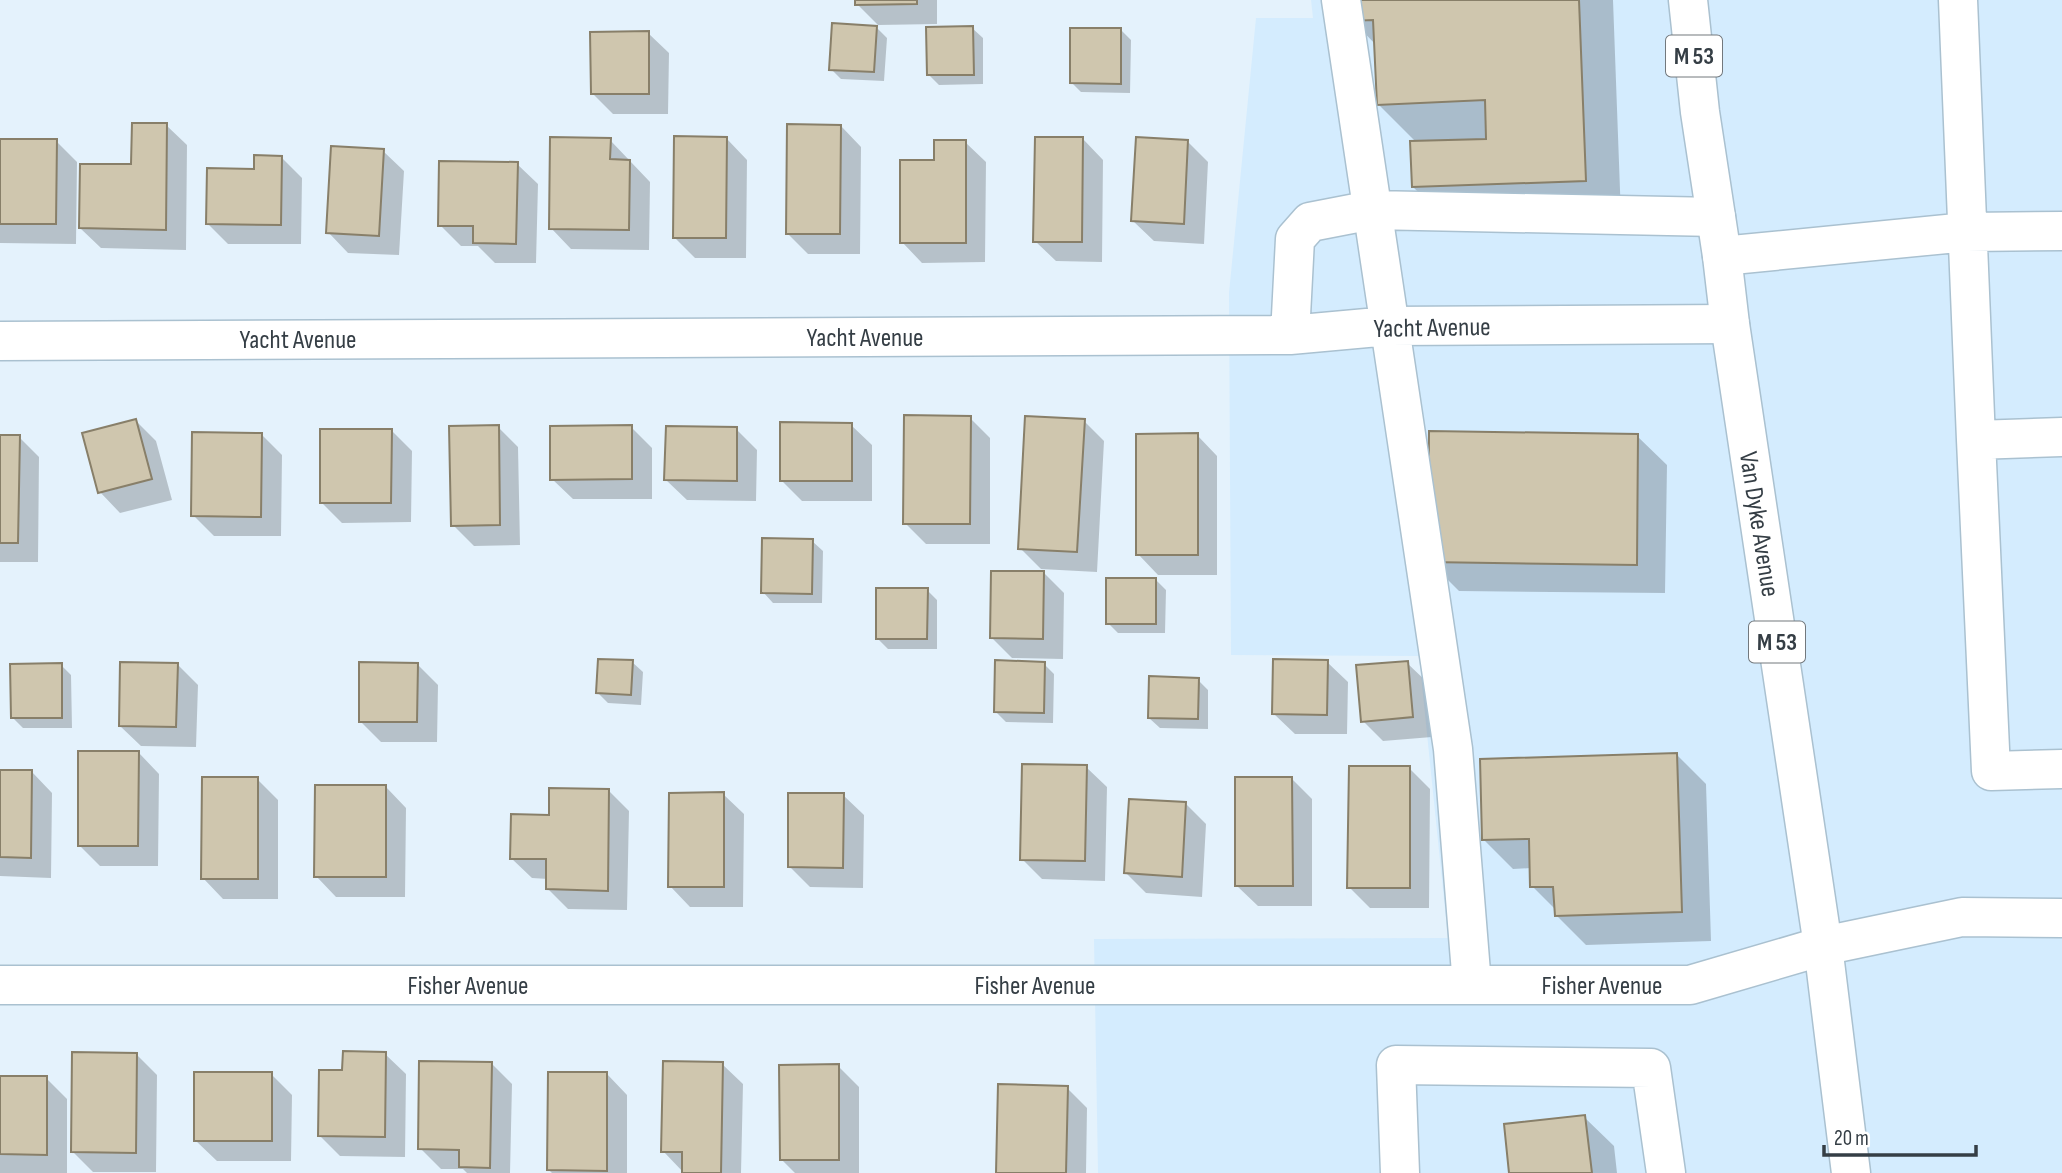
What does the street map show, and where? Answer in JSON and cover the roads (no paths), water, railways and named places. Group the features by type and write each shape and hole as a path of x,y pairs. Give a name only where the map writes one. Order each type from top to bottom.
{"street":[{"path":"1341,0 1452,749 1472,985"},
{"name":"Van Dyke Avenue","path":"1688,0 1700,112 1823,946 1851,1173"},
{"path":"1958,0 1991,771 2062,769"},
{"path":"1290,335 1295,239 1310,222 1372,211 1716,218"},
{"path":"1722,256 1967,232 2062,231"},
{"name":"Yacht Avenue","path":"0,341 1290,335 1389,326 1730,324"},
{"path":"1976,440 2062,437"},
{"name":"Fisher Avenue","path":"0,985 1690,985 1823,946 1962,917 2062,918"},
{"path":"1400,1173 1396,1065 1651,1068 1666,1173"}]}
